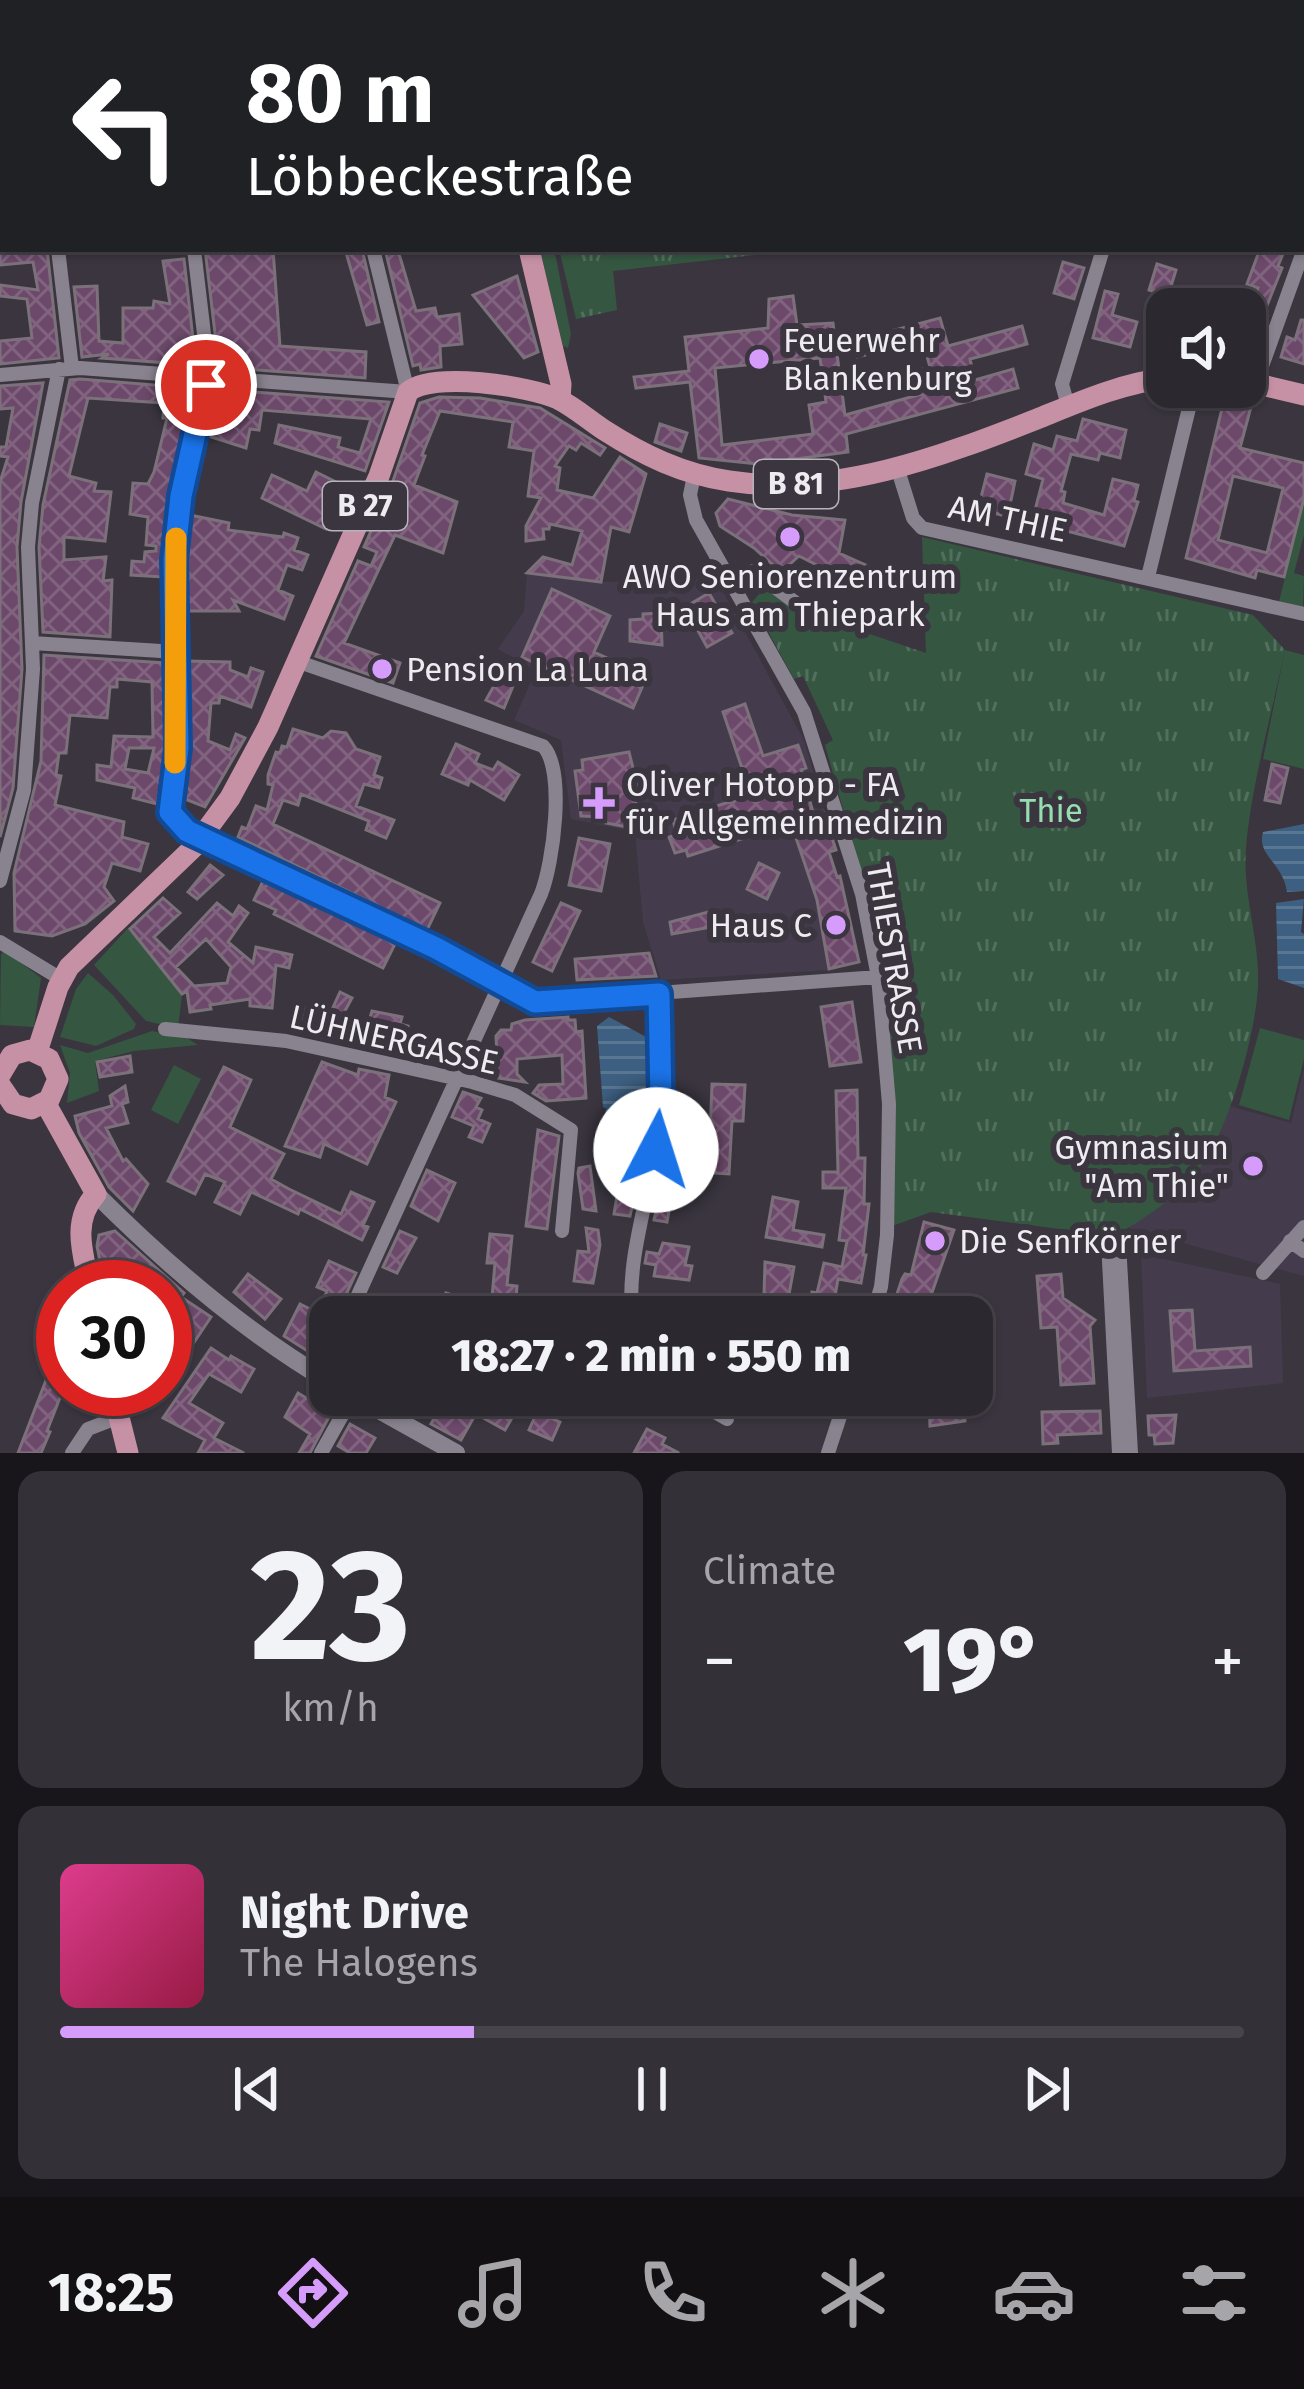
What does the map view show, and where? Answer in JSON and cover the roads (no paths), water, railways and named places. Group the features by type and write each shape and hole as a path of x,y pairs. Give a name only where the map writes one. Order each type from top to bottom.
{"main road":[{"path":"408,392 425,383 452,382 511,388 560,400 561,384 530,252"},
{"name":"B 81","path":"560,400 639,452 694,475 787,484 832,482 897,467 1146,381"},
{"path":"1266,386 1304,395"},
{"name":"B 27","path":"37,1052 62,979 82,951 203,837 258,747 379,476 408,392"},
{"path":"37,1052 49,1058 58,1075 57,1089 46,1103 27,1109 2,1083 15,1054 37,1052"},
{"path":"46,1103 96,1194 81,1220 86,1260"},
{"path":"118,1417 128,1453"}],"street":[{"path":"0,881 22,799 30,731 28,547 32,503 66,369 58,252"},
{"path":"194,252 207,376 181,496 174,560 178,748 168,802 174,819 187,831 470,965 535,1002 878,977"},
{"path":"0,375 66,369 408,392 374,252"},
{"path":"1068,406 1062,384 1102,252"},
{"path":"1266,343 1303,252"},
{"path":"1148,577 1189,408"},
{"name":"AM THIE","path":"897,467 913,518 922,528 1304,614"},
{"name":"THIESTRASSE","path":"694,475 689,495 696,520 804,712 856,873 878,977 889,1104 887,1234 878,1296"},
{"path":"727,575 753,572 819,620"},
{"path":"32,644 177,652"},
{"path":"296,661 548,748 555,821 553,855 541,894 358,1296"},
{"path":"0,942 62,979"},
{"path":"632,1296 631,1268 656,1150 661,1101 659,994"},
{"name":"LÜHNERGASSE","path":"165,1029 286,1040 515,1095 571,1130 562,1231"},
{"path":"96,1194 228,1310 309,1368"},
{"path":"1263,1273 1304,1227"},
{"path":"1119,1453 1108,1242 1114,1235 1119,1243 1131,1453"},
{"path":"1290,1241 1304,1251"},
{"path":"321,1453 341,1416"},
{"path":"390,1416 456,1453"},
{"path":"722,1416 727,1419"},
{"path":"828,1453 840,1416"},
{"path":"72,1453 88,1429 118,1417"}],"water":[{"path":"1304,824 1304,891 1287,892 1263,847 1263,832"},
{"path":"1304,899 1304,988 1278,979 1276,903"},
{"path":"609,1017 650,1039 647,1104 623,1117 603,1107 597,1026"}],"waterway":[{"path":"598,1143 608,1110"}],"place":[{"name":"Feuerwehr Blankenburg","path":"759,359"},
{"name":"AWO Seniorenzentrum Haus am Thiepark","path":"790,537"},
{"name":"Pension La Luna","path":"382,669"},
{"name":"Oliver Hotopp - FA für Allgemeinmedizin","path":"599,803"},
{"name":"Haus C","path":"836,925"},
{"name":"Gymnasium \"Am Thie\"","path":"1253,1166"},
{"name":"Die Senfkörner","path":"935,1241"}],"park label":[{"name":"Thie","path":"1051,810"}]}
